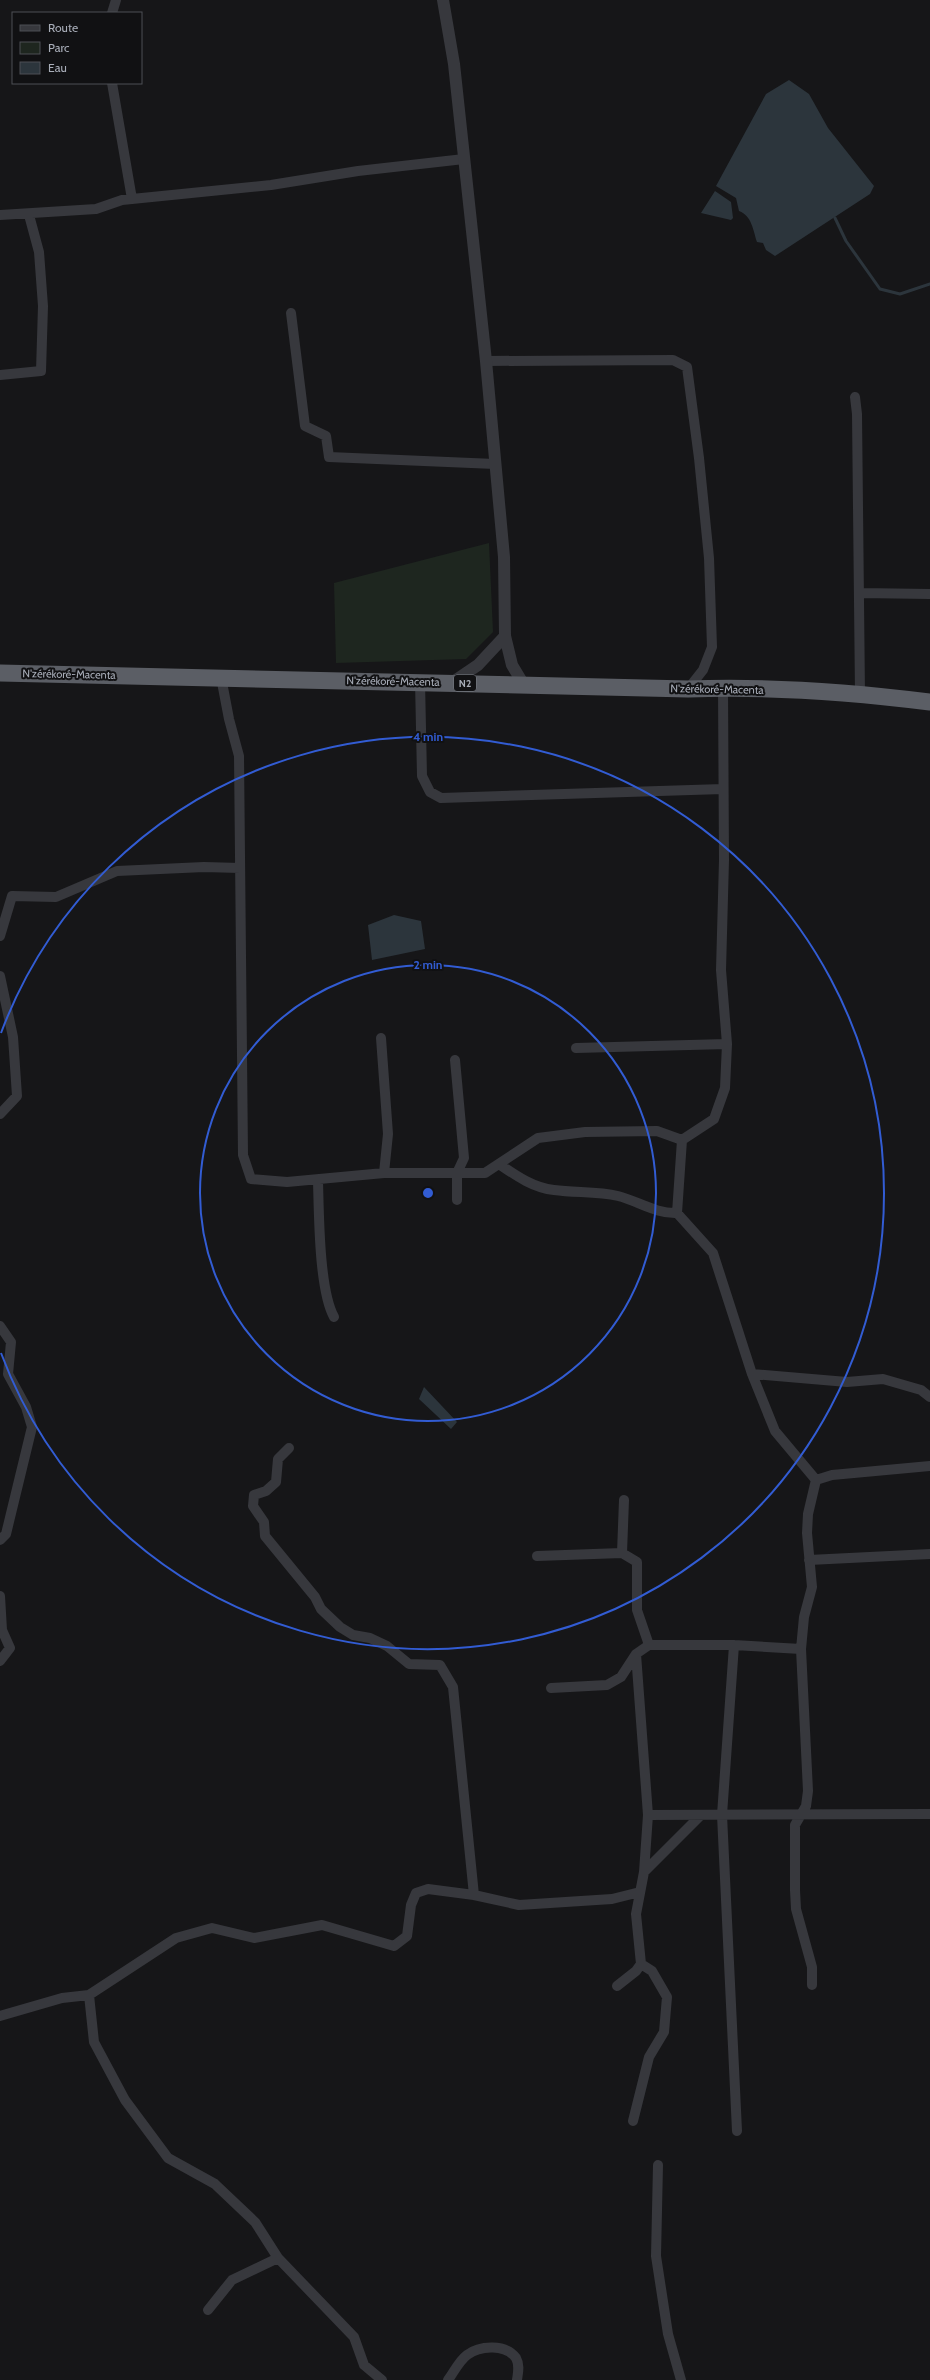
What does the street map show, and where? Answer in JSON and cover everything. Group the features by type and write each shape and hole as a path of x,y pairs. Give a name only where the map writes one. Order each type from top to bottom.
{"highway":[{"name":"N'zérékoré-Macenta","path":"0,673 420,681 688,689 723,688 860,694 930,702"}],"street":[{"path":"112,12 116,0"},
{"path":"442,0 454,64 459,120 465,154 464,159 486,361 504,557 504,636 512,665 524,685"},
{"path":"112,84 132,199"},
{"path":"0,215 29,215 96,209 122,200 271,185 358,171 464,159"},
{"path":"0,375 41,371 42,306 39,252 29,215"},
{"path":"291,313 305,426 326,436 329,457 495,464"},
{"path":"486,361 673,360 687,367 700,458 709,558 712,647 702,670 688,689"},
{"path":"855,397 857,414 860,694"},
{"path":"860,593 930,594"},
{"path":"453,682 478,665 504,636"},
{"path":"221,677 229,720 239,756 242,1155 250,1179 287,1182 318,1181 384,1173 485,1173 538,1138 585,1132 657,1131 682,1140"},
{"path":"420,681 422,776 430,792 441,798 723,789"},
{"path":"682,1140 714,1119 725,1088 727,1044 721,970 724,860 723,688"},
{"path":"0,936 12,896 56,897 117,871 204,867 240,868"},
{"path":"0,976 13,1037 17,1096 0,1114"},
{"path":"382,1038 388,1134 384,1173"},
{"path":"576,1048 727,1044"},
{"path":"455,1060 464,1158 457,1173 457,1200"},
{"path":"682,1140 677,1213 713,1253 752,1374 775,1431 816,1480"},
{"path":"499,1164 526,1181 553,1190 608,1194 625,1198 665,1214 677,1213"},
{"path":"318,1181 323,1270 330,1310 334,1317"},
{"path":"0,1326 11,1342 8,1374 26,1407 32,1427 6,1534 0,1540"},
{"path":"752,1374 847,1382 883,1379 921,1390 930,1398"},
{"path":"290,1448 278,1459 276,1482 266,1491 254,1495 253,1506 264,1522 265,1536 315,1597 321,1609 340,1627 353,1635 370,1638 387,1646 409,1664 440,1665 453,1687 474,1894"},
{"path":"816,1480 832,1475 930,1466"},
{"path":"812,1985 809,1952 796,1909 795,1825 806,1806 808,1791 801,1649 804,1617 812,1587 809,1560 808,1520 816,1480"},
{"path":"622,1553 624,1500"},
{"path":"537,1556 622,1553 637,1562 637,1610 649,1645"},
{"path":"809,1560 930,1554"},
{"path":"0,1596 2,1630 10,1648 0,1661"},
{"path":"551,1688 607,1685 621,1677 636,1654 649,1645 734,1645 801,1649"},
{"path":"734,1645 722,1815 737,2132"},
{"path":"617,1986 636,1971 641,1964 636,1914 644,1872 648,1815 636,1654"},
{"path":"648,1815 930,1814"},
{"path":"644,1872 701,1815"},
{"path":"0,2016 62,1998 89,1995 176,1938 212,1928 254,1938 322,1925 394,1946 407,1936 411,1906 416,1893 428,1889 474,1894 519,1905 612,1899 640,1892"},
{"path":"633,2121 649,2057 664,2032 667,1997 652,1971 641,1964"},
{"path":"89,1995 94,2042 125,2100 168,2158 215,2184 255,2222 278,2258 354,2337 364,2365 382,2380"},
{"path":"658,2165 656,2256 668,2334 681,2380"},
{"path":"208,2310 232,2280 278,2258"},
{"path":"448,2380 467,2355 489,2346 506,2350 515,2358 518,2366 517,2380"}],"green space":[{"path":"489,543 493,632 466,659 336,663 334,583"}],"water":[{"path":"789,80 809,94 828,128 874,186 870,194 775,256 766,250 763,243 757,242 753,228 747,216 739,211 736,198 716,186 766,94"},
{"path":"715,191 731,202 733,218 731,220 701,213"},
{"path":"394,915 421,921 425,949 372,960 368,925"},
{"path":"424,1387 457,1422 451,1429 419,1399"}],"waterway":[{"path":"835,218 846,241 880,289 900,294 930,284"}]}
